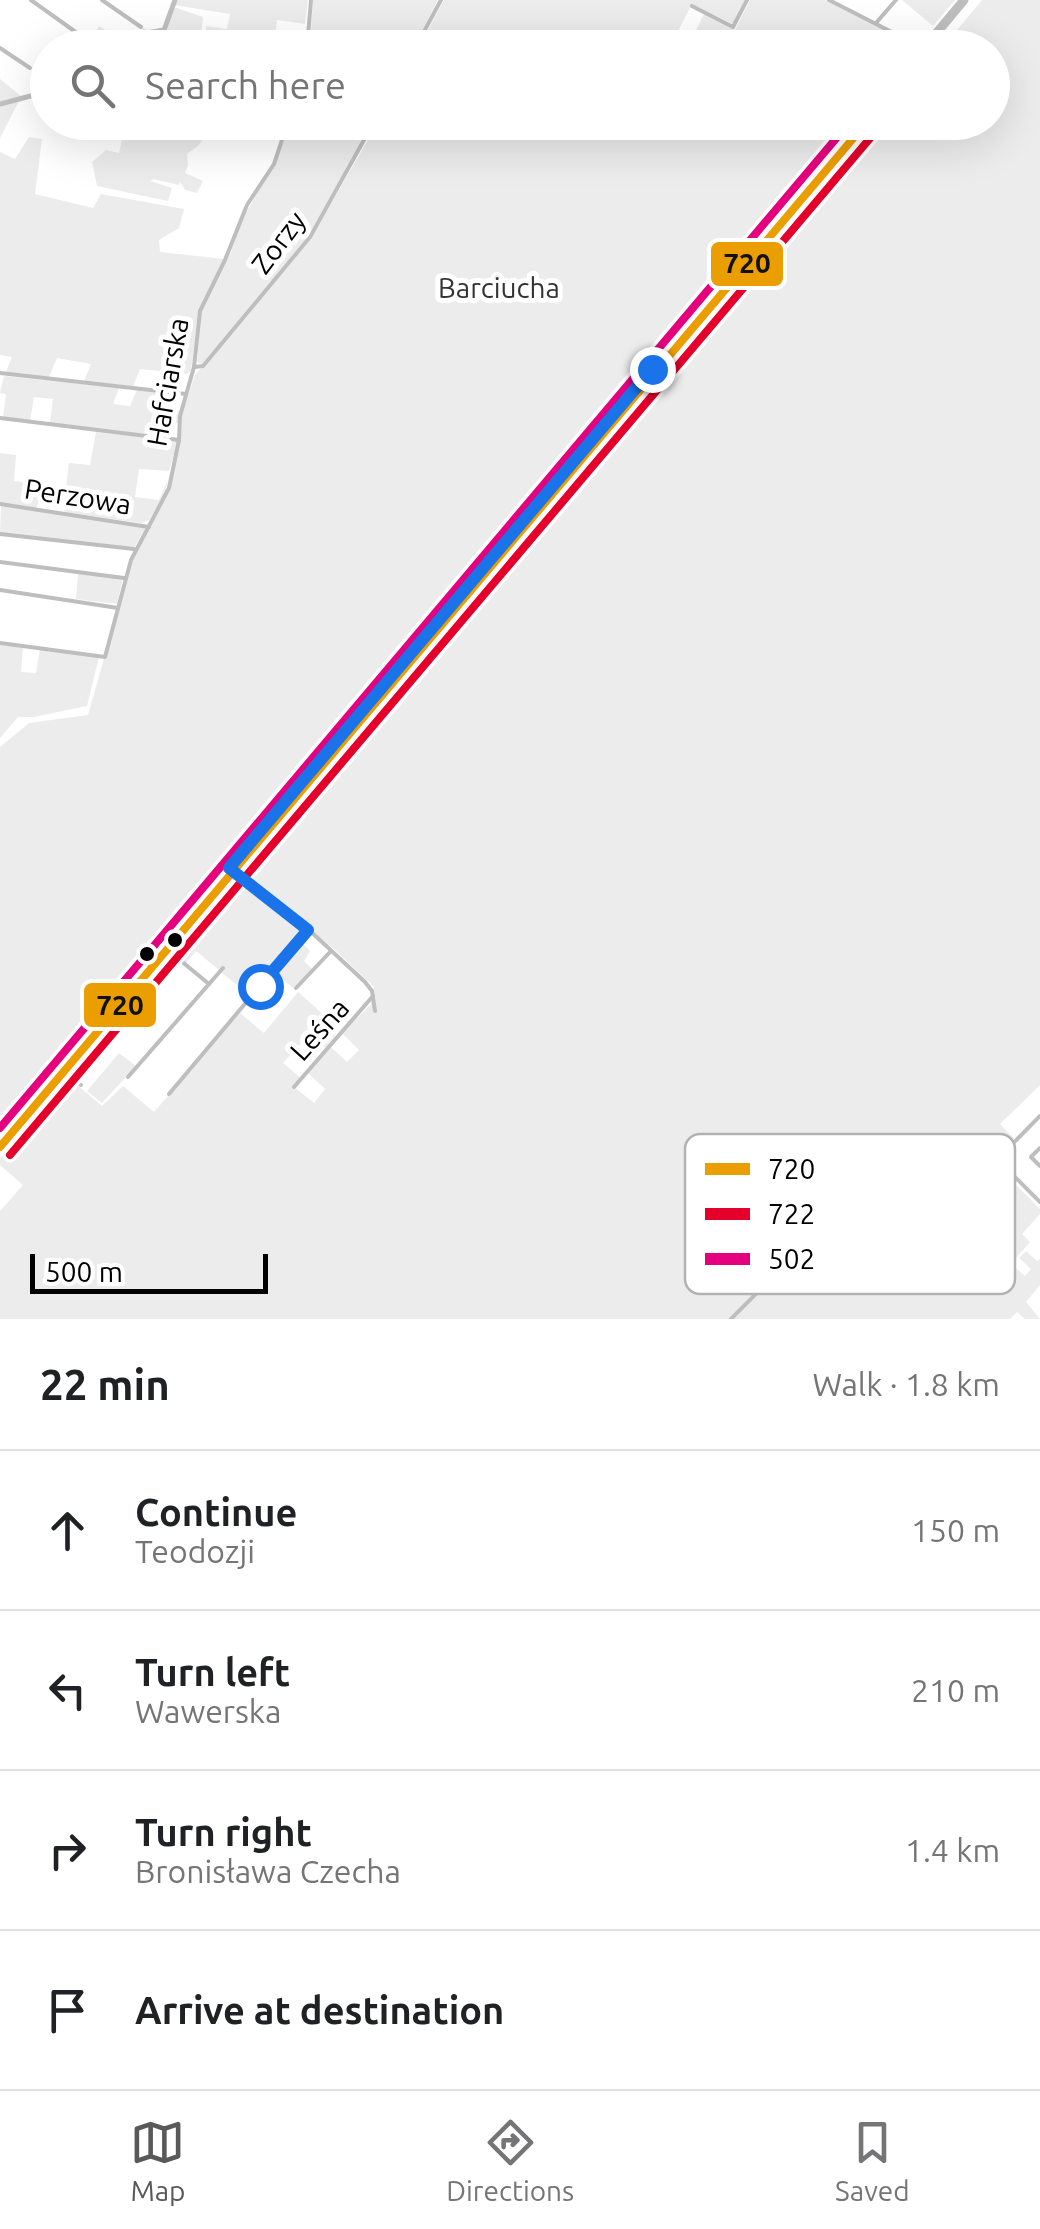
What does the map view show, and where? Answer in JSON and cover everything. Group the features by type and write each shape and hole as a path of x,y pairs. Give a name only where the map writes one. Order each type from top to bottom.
{"main road":[{"path":"942,30 968,0"},
{"path":"0,1144 849,140"},
{"path":"0,1144 165,948"}],"street":[{"path":"31,0 73,30"},
{"path":"102,0 142,27"},
{"path":"308,30 311,0"},
{"path":"424,30 440,0"},
{"path":"692,6 734,27 747,0"},
{"path":"830,0 888,30"},
{"path":"876,24 896,0"},
{"path":"0,48 30,68"},
{"name":"Hafciarska","path":"0,643 105,657 125,578 169,488 194,367 200,311 226,260 247,205 274,164 282,140"},
{"name":"Zorzy","path":"194,367 204,366 305,245 364,140"},
{"path":"0,374 186,394"},
{"path":"0,418 179,440"},
{"name":"Perzowa","path":"0,504 149,526"},
{"path":"0,534 136,549"},
{"path":"0,562 125,578"},
{"path":"0,590 118,608"},
{"path":"231,870 332,950 370,987 375,1010"},
{"path":"168,1094 308,930"},
{"path":"165,948 209,984"},
{"path":"296,988 332,950"},
{"path":"128,1077 223,968"},
{"name":"Leśna","path":"294,1087 373,996"},
{"path":"64,1071 81,1085"},
{"path":"1015,1142 1040,1116"},
{"path":"1040,1148 1030,1157 1040,1166"},
{"path":"1015,1178 1040,1202"},
{"path":"731,1319 756,1294"}],"green space":[{"path":"174,0 308,0 305,24 277,20 276,30 206,30 206,26 227,29 230,14 174,5"},
{"path":"313,0 438,0 422,30 311,30"},
{"path":"444,0 745,0 733,24 692,4 679,30 428,30"},
{"path":"750,0 825,0 884,30 735,30"},
{"path":"902,0 955,0 933,26"},
{"path":"982,0 1040,0 1040,1085 1000,1124 1010,1134 685,1134 685,1294 755,1294 730,1319 0,1319 0,1211 23,1185 0,1165 0,1158 68,1077 102,1106 123,1086 154,1112 240,1013 264,1033 298,992 324,1015 319,1021 336,1034 325,1048 307,1036 283,1063 301,1078 294,1087 314,1103 325,1089 308,1073 331,1047 347,1062 359,1050 342,1033 371,1004 374,987 334,949 242,876 280,830 282,820 863,140 1010,140 1010,30 957,30"},
{"path":"171,6 203,17 202,30 163,30"},
{"path":"704,14 735,30 696,30"},
{"path":"0,79 22,97 30,95 30,98 19,101 0,138"},
{"path":"29,137 42,140 35,194 93,208 101,194 184,209 179,228 159,240 160,252 224,259 198,313 191,371 187,374 140,369 133,386 84,381 91,364 57,358 49,377 6,372 12,357 0,355 0,152 15,159"},
{"path":"122,140 202,140 187,154 185,173 203,181 197,193 185,190 180,182 178,185 150,181 172,188 168,201 97,186 92,162 106,150 119,153"},
{"path":"284,140 362,140 308,236 202,364 197,362 201,312 231,252 240,223"},
{"name":"Barciucha","path":"368,140 838,140 6,1122 0,1117 0,747 29,723 88,715 132,560 169,491 181,416 195,375 309,241"},
{"path":"4,376 119,388 113,404 130,406 137,390 167,394 161,409 180,411 179,422 162,424 161,432 172,438 161,436 160,425 149,422 144,434 50,423 53,399 34,397 30,421 3,417 6,394 0,393"},
{"path":"96,432 178,441 169,471 139,469 135,497 159,500 168,480 165,493 149,520 141,523 64,512 75,490 66,488 69,463 90,465"},
{"path":"0,453 16,455 14,481 48,485 36,508 0,503"},
{"path":"1,506 146,527 134,548 0,533"},
{"path":"78,573 123,578 117,604 76,599"},
{"path":"0,645 23,647 21,672 36,673 40,649 99,657 87,706 18,717 0,738"},
{"path":"234,877 306,930 259,985 247,975 238,986 222,973 223,967 219,970 196,951 186,963 172,951"},
{"path":"301,942 310,951 304,961 312,969 293,988 275,972"},
{"path":"119,1053 136,1066 102,1103 87,1091"},
{"path":"1015,1184 1040,1209 1022,1234 1030,1242 1015,1259"},
{"path":"1026,1251 1037,1261 1040,1259 1040,1285 1026,1302 1040,1319 1025,1319 1017,1312 1010,1319 734,1319 759,1294 1015,1294 1015,1267 1025,1276 1031,1269 1019,1258"}],"waterway":[{"path":"164,30 175,0"},
{"path":"0,104 30,96"}],"transit line":[{"name":"502","path":"0,1128 835,140"},
{"name":"720","path":"0,1147 852,140"},
{"name":"722","path":"10,1155 869,140"}],"route":[{"path":"260,986 308,930 229,868 652,369"}]}
